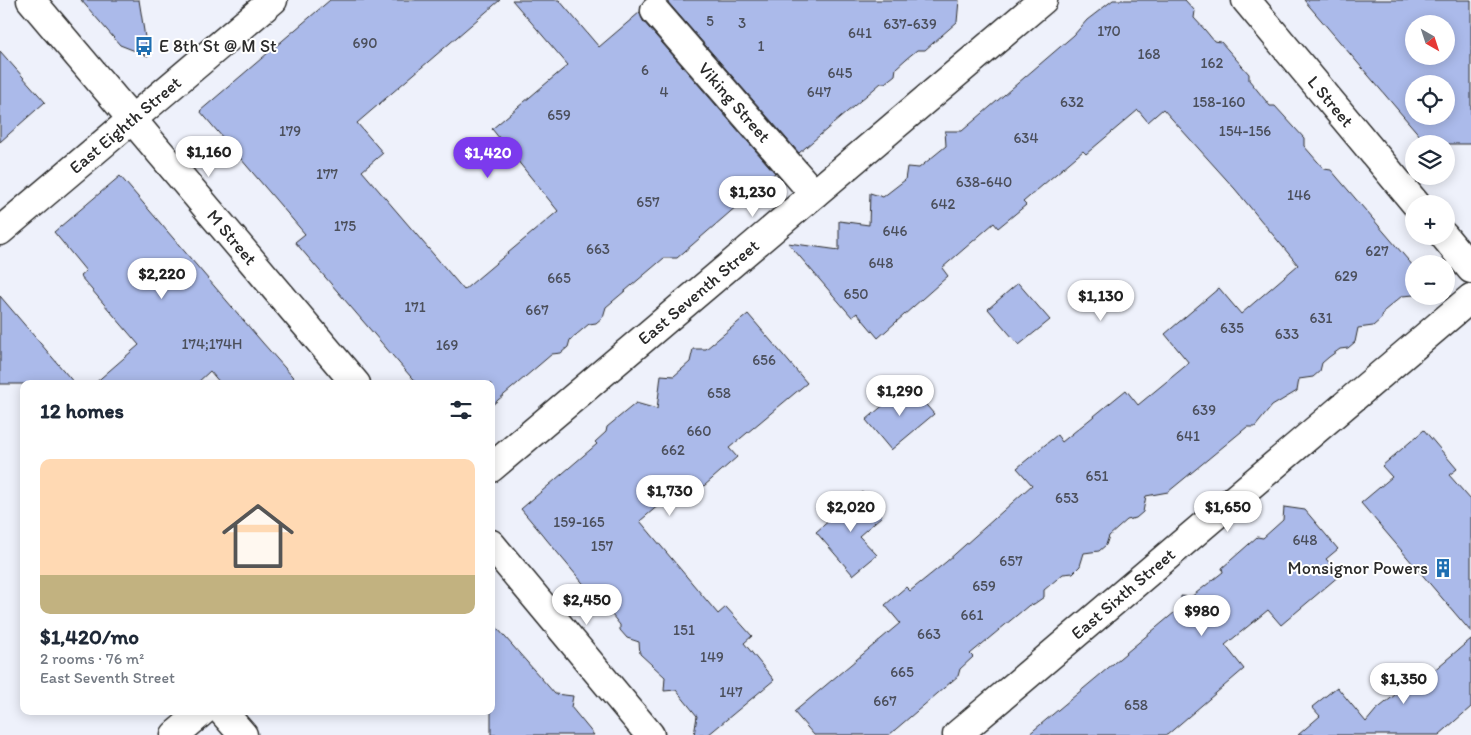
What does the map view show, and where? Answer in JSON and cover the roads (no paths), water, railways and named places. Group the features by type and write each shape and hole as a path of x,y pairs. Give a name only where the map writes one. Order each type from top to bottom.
{"street":[{"name":"M Street","path":"30,0 353,380"},
{"name":"East Eighth Street","path":"0,231 273,0"},
{"name":"East Seventh Street","path":"495,465 1043,0"},
{"name":"L Street","path":"1246,0 1408,195"},
{"name":"Viking Street","path":"655,11 814,194"},
{"path":"1451,245 1471,269"},
{"name":"East Sixth Street","path":"957,735 1471,298"},
{"path":"495,549 650,735"},
{"path":"175,735 198,715"},
{"path":"226,715 243,735"}],"place":[{"name":"E 8th St @ M St","path":"144,46"},
{"name":"Monsignor Powers","path":"1443,568"}]}
